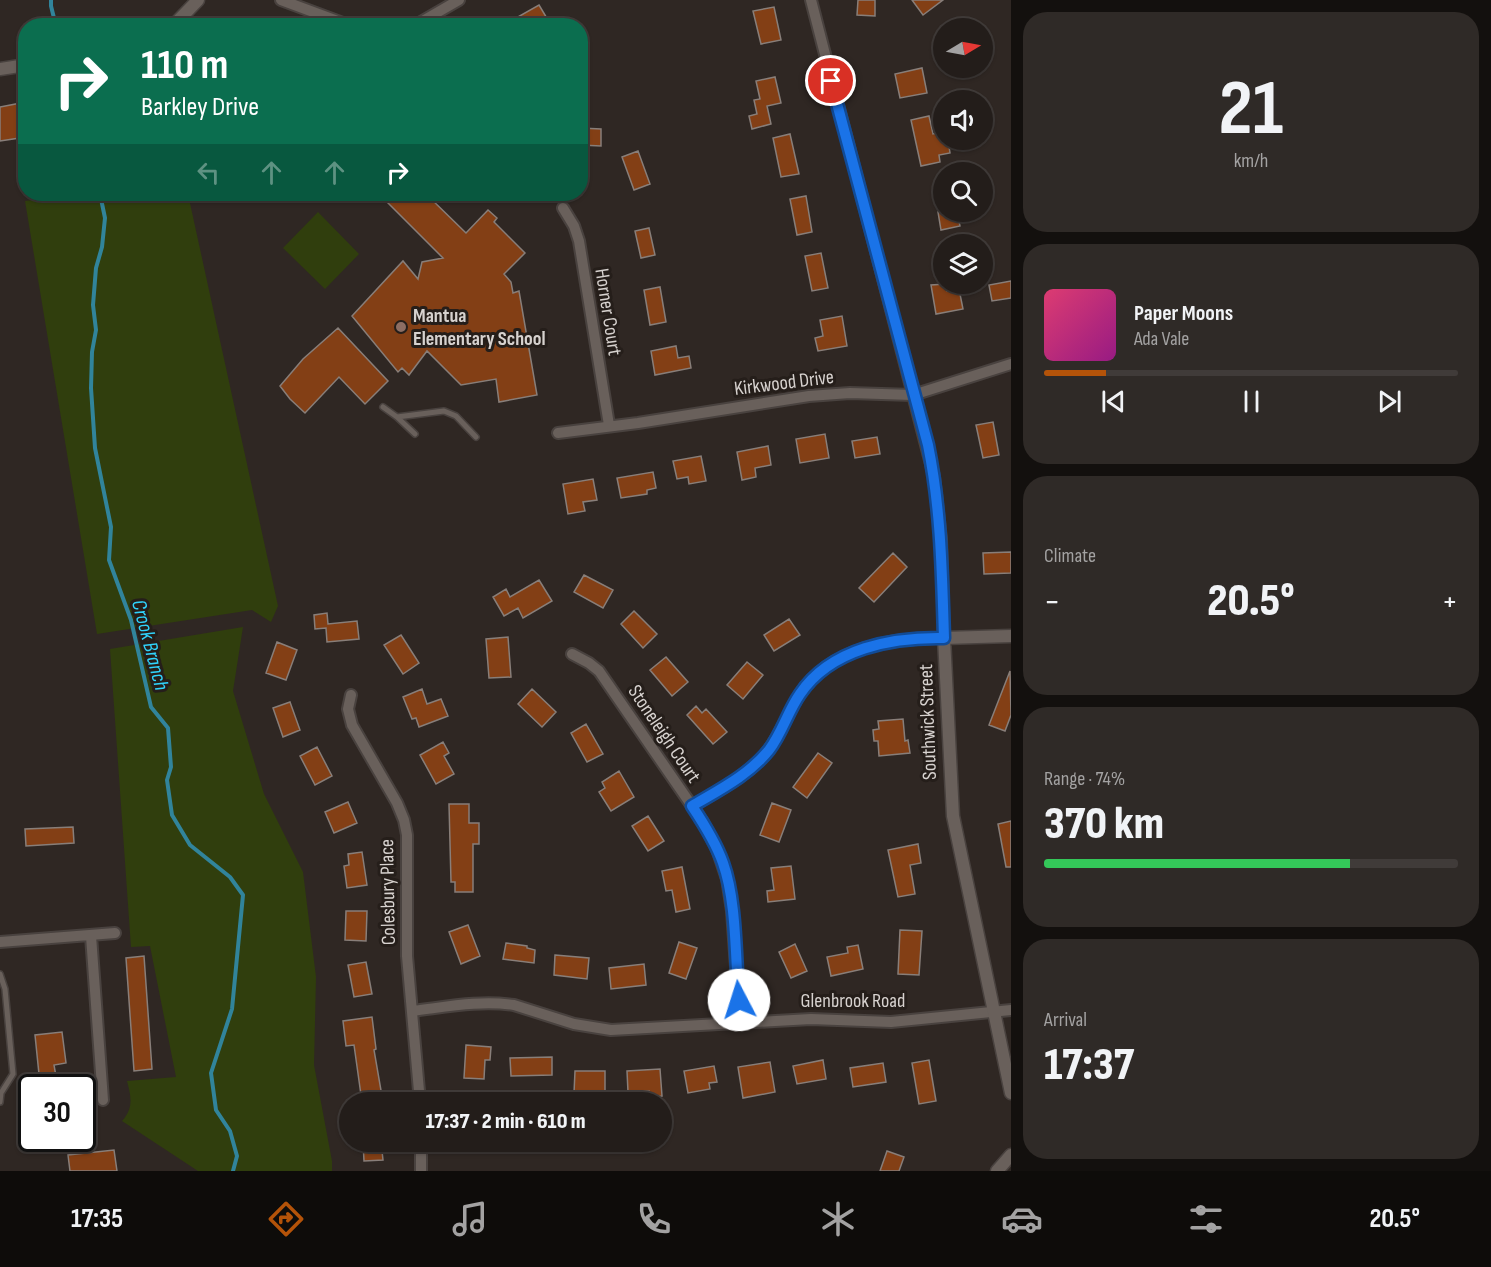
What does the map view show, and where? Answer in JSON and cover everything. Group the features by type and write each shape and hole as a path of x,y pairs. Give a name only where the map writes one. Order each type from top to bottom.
{"street":[{"path":"181,18 198,0"},
{"path":"281,0 329,18"},
{"path":"428,18 459,0"},
{"name":"Southwick Street","path":"811,0 928,445 938,498 953,816 1011,1093"},
{"path":"0,69 18,66"},
{"name":"Horner Court","path":"563,208 574,226 579,242 609,425"},
{"name":"Kirkwood Drive","path":"558,433 809,396 850,393 913,395 1011,364"},
{"path":"692,806 734,781 761,758 777,738 802,691 827,668 853,653 883,642 900,639 1011,636"},
{"name":"Stoneleigh Court","path":"572,654 599,671 703,822 717,849 727,879 732,911 740,1023"},
{"name":"Colesbury Place","path":"351,695 348,709 352,725 397,803 407,835 407,956 419,1092"},
{"path":"0,942 115,933"},
{"path":"91,936 102,1100"},
{"name":"Glenbrook Road","path":"412,1011 477,1003 504,1004 574,1024 611,1030 811,1019 891,1022 1011,1010"},
{"path":"421,1152 421,1171"},
{"path":"997,1171 1011,1155"}],"lane":[{"path":"383,407 415,434"},
{"path":"397,417 444,411 456,416 476,437"},
{"path":"0,975 4,989 13,1074 1,1093 0,1102"}],"green space":[{"path":"25,201 190,201 278,606 271,622 252,610 97,634"},
{"path":"318,212 359,254 325,289 283,248"},
{"path":"243,627 233,691 264,794 303,872 316,977 314,1065 332,1171 198,1171 122,1121 130,1107 127,1081 176,1077 150,946 131,947 110,649"}],"building":[{"path":"858,0 875,0 875,16 857,15"},
{"path":"912,0 943,0 923,15"},
{"path":"539,5 547,18 516,18"},
{"path":"774,7 781,40 761,44 753,11"},
{"path":"922,68 927,93 900,98 895,74"},
{"path":"775,77 781,103 767,106 771,124 752,129 749,116 757,114 754,100 760,99 756,81"},
{"path":"18,104 18,138 0,141 0,107"},
{"path":"929,116 933,134 933,150 950,150 950,153 939,155 940,162 921,166 911,120"},
{"path":"588,128 601,129 601,146 588,145"},
{"path":"790,134 799,174 781,177 773,138"},
{"path":"638,151 650,184 634,190 622,157"},
{"path":"806,196 812,232 797,235 790,199"},
{"path":"386,201 433,201 466,233 488,210 497,218 494,222 525,253 504,274 511,282 513,293 519,291 537,395 499,402 496,379 461,385 427,351 409,375 402,368 398,372 352,316 403,261 418,279 422,262 443,258"},
{"path":"940,222 959,222 960,226 941,230"},
{"path":"649,228 655,255 641,258 635,231"},
{"path":"821,253 828,288 812,291 805,256"},
{"path":"1011,281 1011,298 992,301 993,284"},
{"path":"931,285 933,285 933,294 960,294 963,309 936,314"},
{"path":"660,287 666,322 650,325 644,290"},
{"path":"842,316 847,346 818,351 815,338 823,336 820,320"},
{"path":"338,328 388,381 365,404 339,377 305,413 280,386 303,359"},
{"path":"676,346 678,358 689,356 691,368 655,375 651,351"},
{"path":"993,422 999,455 983,458 976,425"},
{"path":"825,434 829,458 800,463 796,439"},
{"path":"877,437 880,454 855,458 852,441"},
{"path":"768,446 771,465 755,468 756,477 742,480 737,452"},
{"path":"701,456 706,481 689,484 688,477 677,479 673,461"},
{"path":"653,472 656,488 647,490 647,494 621,498 617,478"},
{"path":"593,479 597,500 583,502 585,511 568,514 563,484"},
{"path":"1011,552 1011,573 984,574 983,553"},
{"path":"893,553 907,567 874,602 859,588"},
{"path":"584,575 613,590 603,608 574,592"},
{"path":"539,580 552,601 523,618 518,608 504,616 493,597 506,589 510,597"},
{"path":"634,611 657,634 643,648 621,624"},
{"path":"327,613 328,624 357,621 359,639 327,642 326,628 315,629 314,615"},
{"path":"789,619 800,635 774,651 764,635"},
{"path":"401,635 419,663 403,674 384,645"},
{"path":"508,637 511,677 489,678 486,639"},
{"path":"277,642 297,650 286,680 266,673"},
{"path":"666,657 688,682 672,696 650,670"},
{"path":"747,662 763,675 743,699 727,685"},
{"path":"1010,671 1011,715 1005,731 989,725"},
{"path":"422,689 427,704 441,699 448,716 419,727 416,718 412,719 403,697"},
{"path":"532,689 556,712 542,727 518,704"},
{"path":"290,702 300,730 283,737 273,708"},
{"path":"696,706 702,713 706,709 727,732 713,744 687,715"},
{"path":"903,719 905,741 908,740 910,753 879,756 878,741 874,741 873,730 879,729 878,721"},
{"path":"586,724 603,754 587,762 571,733"},
{"path":"443,742 449,753 444,756 454,774 436,784 420,755"},
{"path":"317,747 332,776 315,785 300,756"},
{"path":"818,753 832,763 807,798 793,787"},
{"path":"619,771 634,797 611,811 599,792 605,788 602,782"},
{"path":"348,802 357,823 334,833 325,812"},
{"path":"772,803 791,810 779,842 760,835"},
{"path":"449,804 469,804 469,823 479,823 479,844 473,844 473,892 455,892 455,882 451,882"},
{"path":"648,816 664,841 648,851 632,826"},
{"path":"1011,821 1011,867 1006,867 998,824"},
{"path":"73,827 74,843 26,846 25,829"},
{"path":"918,844 921,863 910,865 915,894 898,897 888,850"},
{"path":"362,852 367,885 347,888 344,866 349,865 348,854"},
{"path":"791,866 795,899 768,902 767,891 774,890 771,868"},
{"path":"682,867 690,909 676,912 672,890 666,891 662,871"},
{"path":"346,911 367,911 366,941 345,940"},
{"path":"468,925 480,956 461,964 449,932"},
{"path":"900,930 922,931 919,975 898,974"},
{"path":"679,942 697,948 686,979 669,973"},
{"path":"506,943 527,946 535,950 534,963 503,959"},
{"path":"795,944 807,971 791,978 779,952"},
{"path":"858,945 863,969 831,976 827,957 848,953 847,947"},
{"path":"555,955 589,958 587,979 554,975"},
{"path":"144,956 152,1069 134,1071 126,958"},
{"path":"366,962 372,994 354,997 348,965"},
{"path":"644,964 646,985 611,989 609,968"},
{"path":"372,1017 376,1049 374,1050 381,1092 361,1092 354,1045 346,1046 343,1021"},
{"path":"62,1032 66,1063 54,1065 56,1074 39,1074 35,1035"},
{"path":"466,1045 491,1047 490,1060 485,1060 484,1079 464,1078"},
{"path":"552,1057 552,1075 511,1076 510,1058"},
{"path":"823,1060 826,1079 797,1084 793,1066"},
{"path":"929,1060 936,1101 919,1104 912,1063"},
{"path":"770,1062 775,1092 743,1098 738,1067"},
{"path":"883,1063 886,1082 853,1087 850,1068"},
{"path":"714,1066 717,1082 709,1083 710,1089 688,1093 684,1071"},
{"path":"660,1069 662,1092 628,1092 627,1071"},
{"path":"575,1071 605,1071 605,1092 574,1092"},
{"path":"114,1150 117,1171 70,1171 68,1155"},
{"path":"887,1151 904,1157 899,1171 880,1171"},
{"path":"364,1152 382,1152 383,1160 364,1161"}],"waterway":[{"name":"Crook Branch","path":"51,0 54,18"},
{"name":"Crook Branch","path":"101,201 105,218 102,247 96,268 93,305 96,330 92,352 91,388 95,448 111,527 109,560 131,620 151,707 168,728 171,767 167,780 172,815 190,845 230,877 243,895 232,1009 211,1073 216,1110 230,1131 237,1156 233,1171"}],"place":[{"name":"Mantua Elementary School","path":"401,327"}],"route":[{"path":"739,1000 732,911 727,879 717,849 692,806 734,781 770,749 802,691 827,668 853,653 883,642 900,639 944,638 938,498 928,445 831,81"}]}
